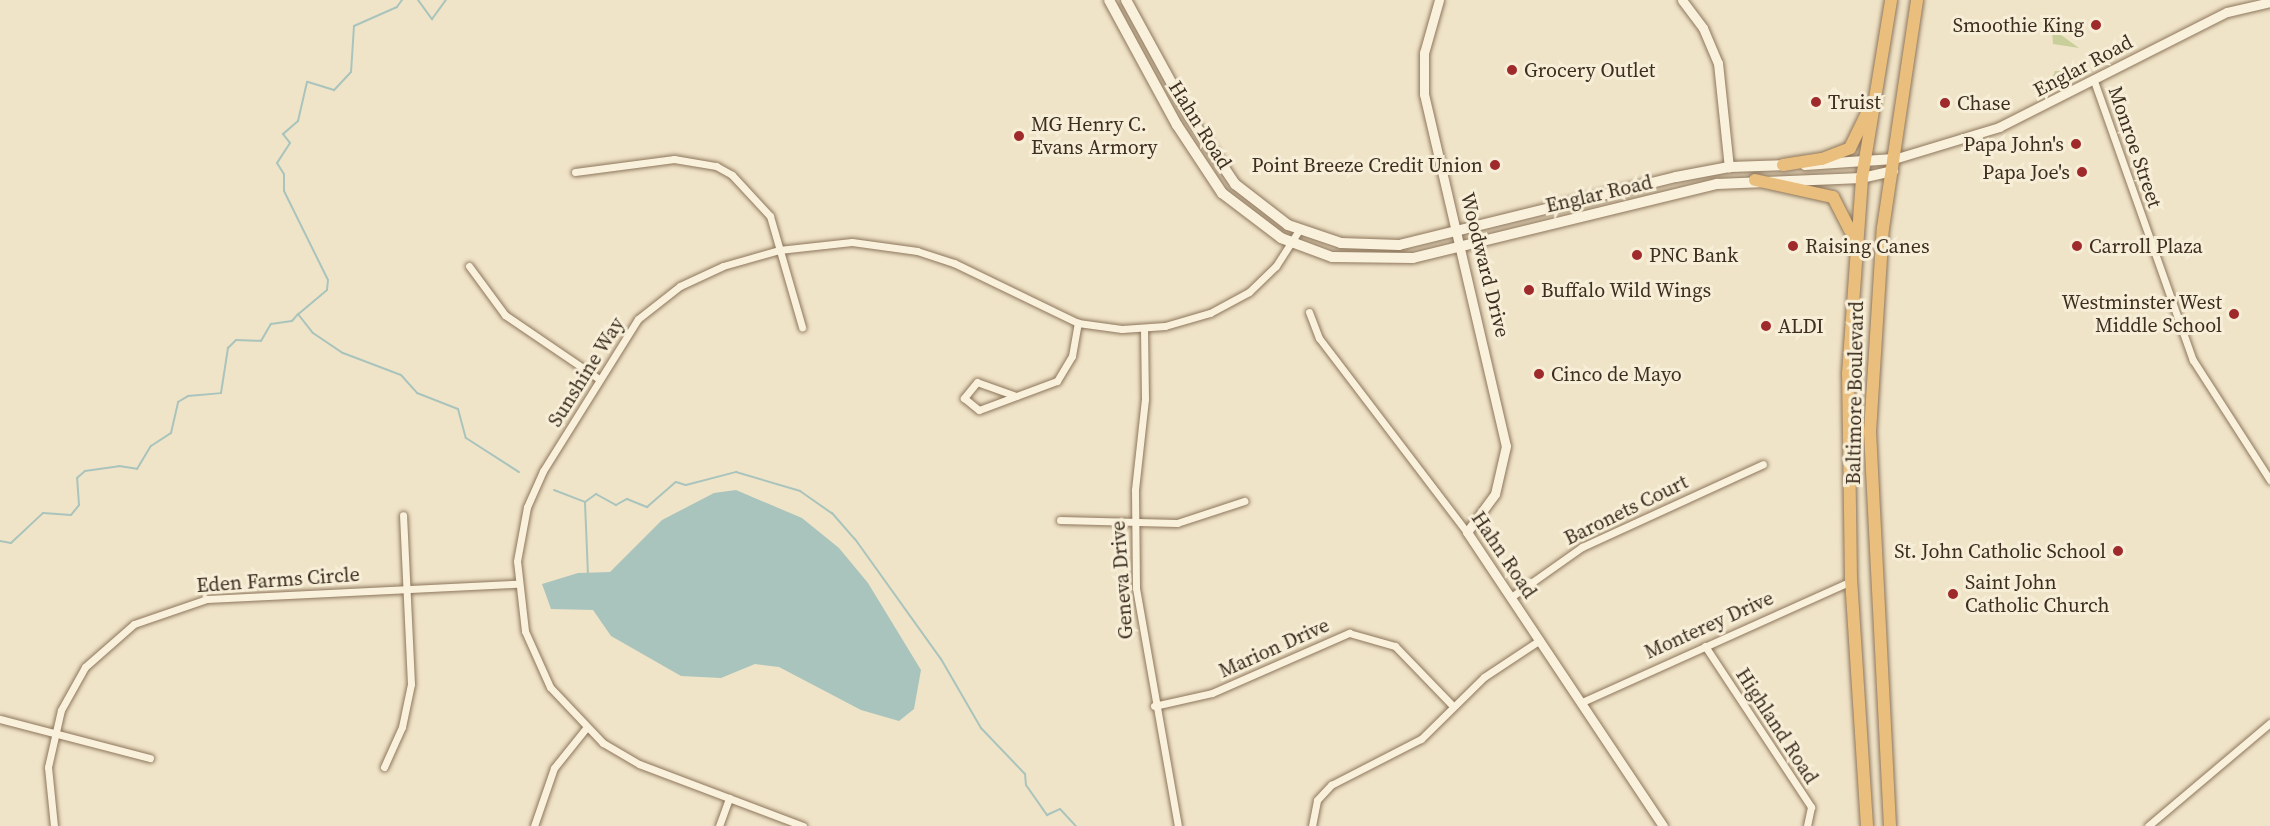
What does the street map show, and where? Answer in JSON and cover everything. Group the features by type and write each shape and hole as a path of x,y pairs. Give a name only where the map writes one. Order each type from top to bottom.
{"highway":[{"name":"Baltimore Boulevard","path":"1867,826 1851,581 1848,374 1862,178 1891,0"},
{"name":"Baltimore Boulevard","path":"1890,826 1870,432 1878,273 1917,0"},
{"path":"1782,165 1822,159 1850,148 1879,78"},
{"path":"1755,180 1833,197 1848,217 1856,258"}],"main road":[{"name":"Hahn Road","path":"1109,0 1212,181 1257,223 1291,243"},
{"name":"Hahn Road","path":"1126,0 1220,165 1256,204 1299,230"},
{"name":"Englar Road","path":"1291,243 1362,261 1413,258 1717,184 1755,180 1862,178 1894,165"},
{"name":"Englar Road","path":"1299,230 1367,246 1460,232 1729,167 1894,165"}],"street":[{"name":"Woodward Drive","path":"1439,0 1424,53 1423,84 1460,232 1506,446 1495,494 1467,532"},
{"path":"1682,0 1703,28 1718,63 1729,167"},
{"name":"Englar Road","path":"1894,165 1999,127 2227,12 2266,1"},
{"name":"Monroe Street","path":"2094,81 2193,360 2270,480"},
{"path":"575,172 674,159 716,166 764,204 802,327"},
{"name":"Sunshine Way","path":"802,826 639,764 586,728 541,670 525,631 517,584 519,542 534,490 628,331 664,296 700,275 779,250 852,242 917,251 970,269 1078,323 1144,328 1196,318 1238,299 1268,275 1299,230"},
{"path":"469,266 505,315 599,379"},
{"name":"Hahn Road","path":"1309,312 1319,339 1467,532 1664,826"},
{"path":"1016,396 977,382 964,398 979,410 1016,396 1065,373 1078,323"},
{"name":"Geneva Drive","path":"1144,328 1146,378 1134,524 1136,588 1154,706 1178,826"},
{"name":"Baronets Court","path":"1511,597 1582,547 1763,464"},
{"path":"1060,520 1134,524 1197,520 1244,501"},
{"path":"384,766 402,727 410,692 403,515"},
{"name":"Monterey Drive","path":"1582,702 1851,581"},
{"name":"Eden Farms Circle","path":"54,826 48,786 54,733 85,667 122,632 161,611 226,597 517,584"},
{"name":"Marion Drive","path":"1154,706 1212,693 1349,633 1395,646 1453,706"},
{"path":"1312,826 1313,809 1323,792 1421,739 1484,677 1540,640"},
{"name":"Highland Road","path":"1705,646 1811,807 1808,826"},
{"path":"0,720 150,758"},
{"path":"2148,826 2270,723"},
{"path":"534,826 554,768 586,728"},
{"path":"719,826 729,798"}],"green space":[{"path":"2052,31 2057,32 2079,48 2053,44"},
{"path":"2055,71 2063,71 2065,78 2047,90"}],"water":[{"path":"736,490 802,518 839,548 868,583 921,670 914,709 899,721 861,710 779,667 755,664 721,678 681,676 611,636 593,610 551,609 542,584 578,573 610,572 662,520 714,493"}],"waterway":[{"path":"402,0 397,7 354,26 351,72 334,90 307,82 298,121 283,134 290,143 277,163 284,174 284,191 328,280 327,290 298,314 313,333 343,353 401,375 417,393 458,409 466,438 519,472"},
{"path":"418,0 432,19 446,0"},
{"path":"0,541 11,543 43,513 71,515 79,505 77,478 85,471 119,466 137,469 151,446 171,433 178,402 188,396 221,393 228,348 236,340 261,341 271,324 292,321 298,314"},
{"path":"554,490 585,502 596,494 616,505 627,499 647,507 676,482 686,485 736,472 800,491 832,513 855,539 941,659 981,728 1025,774 1026,785 1047,815 1060,809 1076,826"},
{"path":"585,503 588,575"}],"place":[{"name":"Smoothie King","path":"2096,25"},
{"name":"Grocery Outlet","path":"1512,70"},
{"name":"Truist","path":"1816,102"},
{"name":"Chase","path":"1945,103"},
{"name":"MG Henry C. Evans Armory","path":"1019,136"},
{"name":"Papa John's","path":"2076,144"},
{"name":"Point Breeze Credit Union","path":"1495,165"},
{"name":"Papa Joe's","path":"2082,172"},
{"name":"Raising Canes","path":"1793,246"},
{"name":"Carroll Plaza","path":"2077,246"},
{"name":"PNC Bank","path":"1637,255"},
{"name":"Buffalo Wild Wings","path":"1529,290"},
{"name":"Westminster West Middle School","path":"2234,314"},
{"name":"ALDI","path":"1766,326"},
{"name":"Cinco de Mayo","path":"1539,374"},
{"name":"St. John Catholic School","path":"2118,551"},
{"name":"Saint John Catholic Church","path":"1953,594"}]}
